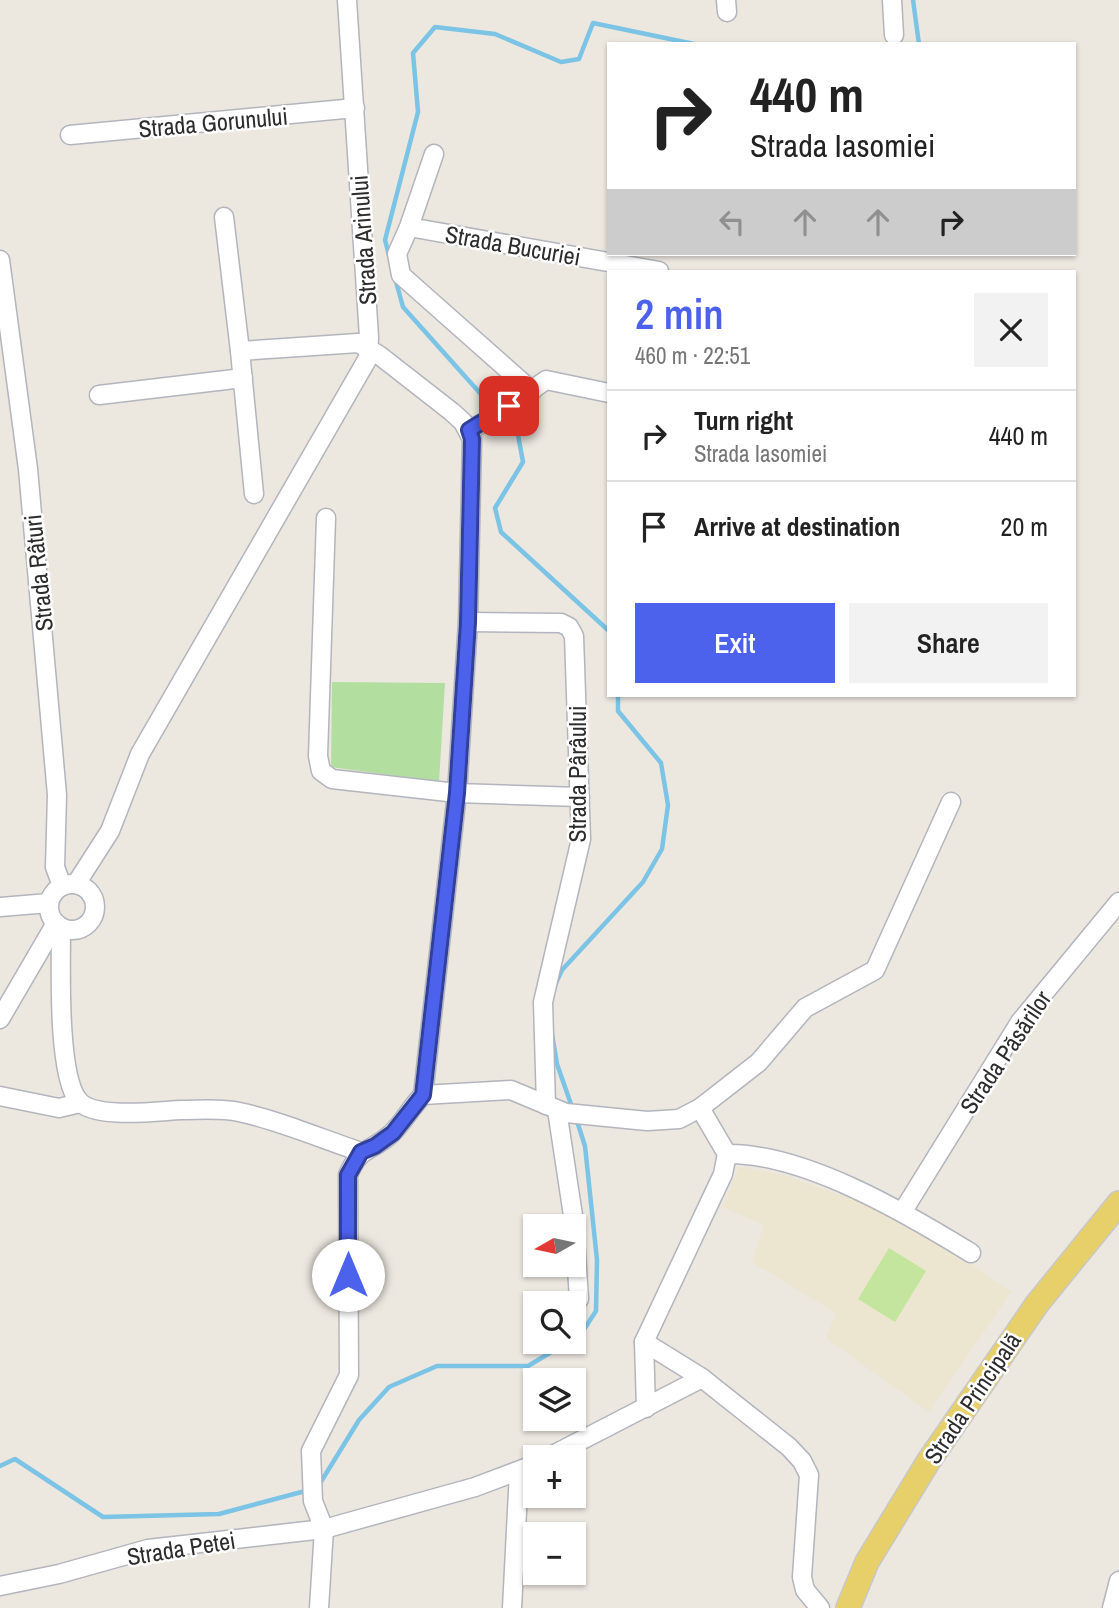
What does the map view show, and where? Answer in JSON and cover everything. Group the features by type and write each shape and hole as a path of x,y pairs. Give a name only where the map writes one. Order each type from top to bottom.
{"main road":[{"name":"Strada Principală","path":"848,1608 867,1562 928,1462 1037,1304 1119,1203"}],"street":[{"name":"Strada Arinului","path":"240,351 350,342 369,348 347,0"},
{"path":"892,0 894,35"},
{"name":"Strada Gorunului","path":"70,135 355,108"},
{"path":"434,154 397,254 401,275 532,391"},
{"path":"224,217 254,494"},
{"name":"Strada Bucuriei","path":"409,227 653,270"},
{"name":"Strada Râturi","path":"0,260 28,468 57,795 55,867 69,885"},
{"path":"80,1104 70,1084 62,1030 58,925 49,910 49,903 56,890 69,885 110,831 140,754 365,367 369,348 452,412 469,430 472,439 468,622 457,793 423,1095 393,1133 361,1152 348,1175 349,1376 310,1451 313,1501 324,1529 319,1608"},
{"path":"99,396 243,378"},
{"path":"469,430 492,418 547,380 607,393"},
{"path":"326,518 318,756 321,771 332,779 457,793 580,797"},
{"name":"Strada Pârâului","path":"468,622 561,623 569,627 574,636 581,839 543,1002 574,1222 578,1291"},
{"path":"423,1095 511,1090 556,1109 647,1121 679,1119 700,1108 759,1062 805,1008 875,970 951,802"},
{"path":"58,925 68,930 81,928 94,913 94,899 90,893 69,885"},
{"name":"Strada Păsărilor","path":"903,1211 1020,1022 1119,902"},
{"path":"0,907 49,903"},
{"path":"0,1019 58,925"},
{"path":"0,1096 59,1108 80,1104 133,1114 179,1110 238,1112 361,1152"},
{"path":"646,1408 644,1342 723,1174 727,1154 700,1108"},
{"path":"727,1154 745,1154 801,1167 903,1211 971,1253"},
{"path":"644,1342 702,1378 789,1447 802,1461 809,1475 802,1577 805,1590 820,1608"},
{"path":"573,1445 702,1378"},
{"name":"Strada Petei","path":"0,1586 60,1574 148,1549 324,1529 475,1487 523,1470"},
{"path":"512,1608 523,1508"},
{"path":"1112,1608 1119,1581"}],"shaded area":[{"path":"739,1167 784,1175 885,1211 929,1235 1011,1292 929,1412 826,1338 836,1313 752,1262 764,1225 723,1207"}],"green space":[{"path":"332,682 445,683 439,782 331,767"},
{"path":"889,1248 926,1271 895,1322 858,1299"}],"waterway":[{"path":"913,0 919,42"},
{"path":"390,259 385,240 418,112 413,53 435,27 495,34 561,62 579,59 593,23 684,42"},
{"path":"395,278 403,307 496,411"},
{"path":"502,417 518,435 523,462 495,508 501,532 607,629"},
{"path":"555,985 562,970 643,882 662,849 668,805 661,763 618,711 618,697"},
{"path":"552,1034 557,1064 573,1110"},
{"path":"576,1118 585,1146 597,1260 596,1311 586,1326"},
{"path":"319,1485 359,1420 389,1387 437,1366 528,1366 548,1354"},
{"path":"0,1466 15,1459 103,1517 219,1514 309,1490"}],"route":[{"path":"348,1275 348,1175 361,1152 393,1133 423,1095 457,793 468,622 472,439 469,430 509,406"}]}
